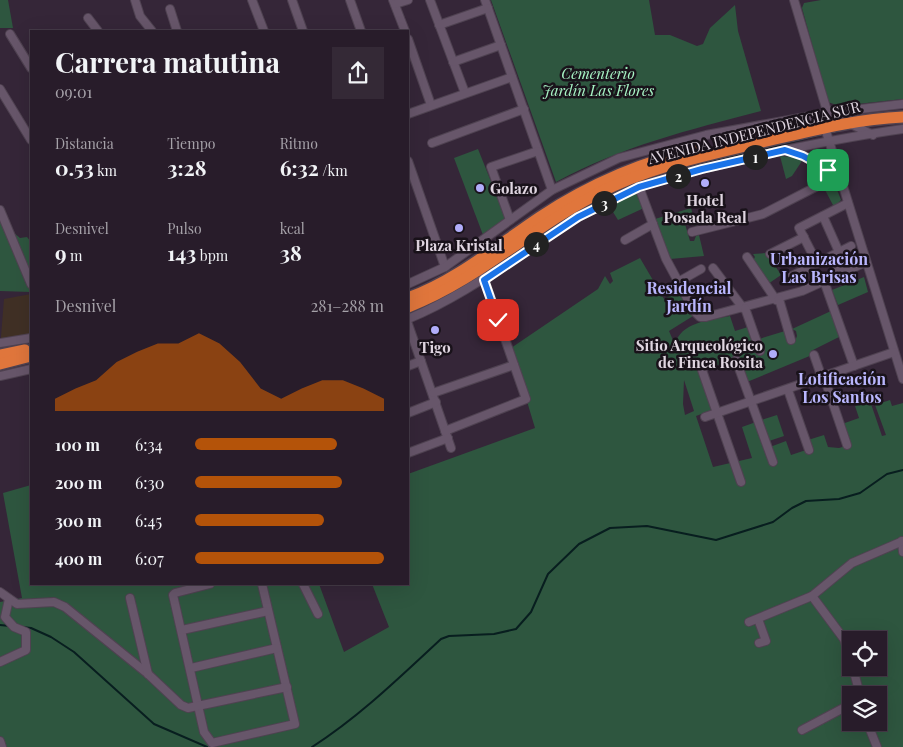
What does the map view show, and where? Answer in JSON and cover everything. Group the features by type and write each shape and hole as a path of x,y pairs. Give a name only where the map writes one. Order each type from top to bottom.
{"highway":[{"name":"AVENIDA INDEPENDENCIA SUR","path":"409,298 434,286 542,216 585,191 624,173 671,155 828,120 903,110"},
{"name":"AVENIDA INDEPENDENCIA SUR","path":"409,307 482,274 557,224 599,193 672,164 828,120 849,123 903,117"},
{"path":"6,350 30,349"},
{"path":"0,364 30,356"}],"street":[{"path":"135,0 137,10 151,30"},
{"path":"252,0 264,30"},
{"path":"292,0 303,30"},
{"path":"350,0 361,30"},
{"path":"405,30 394,2 408,0"},
{"path":"430,0 465,93"},
{"path":"794,0 828,120 829,141 903,379"},
{"path":"439,24 486,4 552,190"},
{"path":"170,10 177,30"},
{"path":"88,18 97,30"},
{"path":"10,34 30,66"},
{"path":"409,42 431,105"},
{"path":"453,62 501,45"},
{"path":"409,114 512,77"},
{"path":"0,89 29,132"},
{"path":"409,284 444,267 552,190 619,158 667,144 828,120 903,104"},
{"path":"432,143 524,109"},
{"path":"849,123 873,134"},
{"path":"557,224 639,187 702,169 829,141 903,129"},
{"path":"785,150 803,156 839,175"},
{"path":"510,220 491,167 538,151"},
{"path":"409,164 444,267"},
{"path":"692,232 762,214 839,175"},
{"path":"639,187 666,259 696,314 706,317 778,299 866,262"},
{"path":"817,263 799,228 848,203"},
{"path":"0,210 30,282"},
{"path":"823,216 841,273"},
{"path":"625,240 653,224"},
{"path":"770,254 804,237"},
{"path":"786,279 851,246"},
{"path":"747,257 778,299 792,340"},
{"path":"713,268 744,308 760,351"},
{"path":"678,282 701,269"},
{"path":"409,319 436,307 482,274 526,399 409,453"},
{"path":"824,281 854,366"},
{"path":"409,327 451,448"},
{"path":"0,343 6,350 30,338"},
{"path":"705,417 894,352"},
{"path":"814,355 847,445"},
{"path":"736,360 773,462"},
{"path":"409,366 421,361"},
{"path":"433,393 514,365"},
{"path":"0,376 30,369"},
{"path":"702,370 741,482"},
{"path":"788,390 809,450"},
{"path":"409,413 436,402"},
{"path":"749,622 812,596 852,563 872,556 902,541 903,552"},
{"path":"206,585 174,594 204,732 212,743 296,724 262,585"},
{"path":"304,585 318,614"},
{"path":"0,592 9,599 24,605 59,604 148,674 181,706 188,708 199,707 287,687"},
{"path":"812,596 842,636"},
{"path":"130,598 148,674"},
{"path":"0,662 26,650 26,632 14,627 5,618 9,599"},
{"path":"182,630 268,611"},
{"path":"758,619 766,641 759,643"},
{"path":"191,668 277,648"},
{"path":"802,730 842,709"},
{"path":"871,731 877,747"},
{"path":"0,741 2,747"}],"shaded area":[{"path":"30,294 30,338 18,343 20,347 0,349 4,299"}],"green space":[{"path":"0,0 8,0 13,28 0,28"},
{"name":"Cementerio Jardín Las Flores","path":"491,0 649,0 655,35 670,35 697,46 703,44 710,28 735,5 738,31 761,111 656,140 606,158 556,182"},
{"path":"821,0 903,0 903,99 839,106 828,102 802,8 804,3"},
{"name":"Golazo","path":"478,149 506,219 483,235 454,158"},
{"path":"780,156 793,157 802,161 792,176 786,179"},
{"path":"831,184 836,187 841,200 834,207 824,188"},
{"path":"637,193 644,208 618,220 608,204"},
{"path":"691,208 696,226 690,223 685,224 690,241 694,241 696,236 699,235 704,256 670,259 655,219"},
{"path":"0,210 7,227 20,238 27,237 30,241 30,292 0,291"},
{"path":"767,253 781,275 768,284 753,260 755,257 753,254"},
{"path":"640,258 664,299 679,291 693,316 669,331 675,345 678,337 689,327 697,323 730,316 735,331 748,327 754,343 751,346 753,352 758,354 759,339 785,331 789,343 795,341 796,331 792,329 831,311 839,337 811,351 812,355 747,382 739,359 700,370 712,410 696,416 713,467 752,458 742,427 756,422 770,447 786,441 791,455 806,450 808,440 824,435 828,447 839,448 849,445 842,424 859,418 855,406 870,401 882,436 886,435 875,405 890,400 892,406 903,403 903,747 0,747 0,602 22,598 3,493 30,485 30,585 319,585 344,652 389,627 372,585 409,585 409,474 535,428 511,348 598,289 605,276 610,284 613,281 610,273","holes":["684,380 694,411 685,415 683,404"]},
{"path":"864,277 868,292 838,305 832,290"},
{"path":"777,415 784,436 769,441 761,420"}],"waterway":[{"path":"830,133 839,131"},
{"path":"677,169 825,134"},
{"path":"616,191 667,172"},
{"path":"312,747 363,710 441,639 449,636 494,634 516,629 531,612 548,574 579,544 610,528 647,526 716,540 773,522 792,508 806,501 839,499 860,493 887,474 903,470"},
{"path":"0,625 10,626"},
{"path":"22,627 31,628 51,637 74,652 154,724 207,747"}],"place":[{"name":"Hotel Posada Real","path":"705,183"},
{"name":"Golazo","path":"480,188"},
{"name":"Plaza Kristal","path":"459,228"},
{"name":"Tigo","path":"435,330"},
{"name":"Sitio Arqueológico de Finca Rosita","path":"773,354"}],"district":[{"name":"Urbanización Las Brisas","path":"819,267"},
{"name":"Residencial Jardín","path":"689,296"},
{"name":"Lotificación Los Santos","path":"842,387"}],"route":[{"path":"498,320 484,280 560,228 618,196 639,187 702,169 785,150 803,156 828,170"}]}
